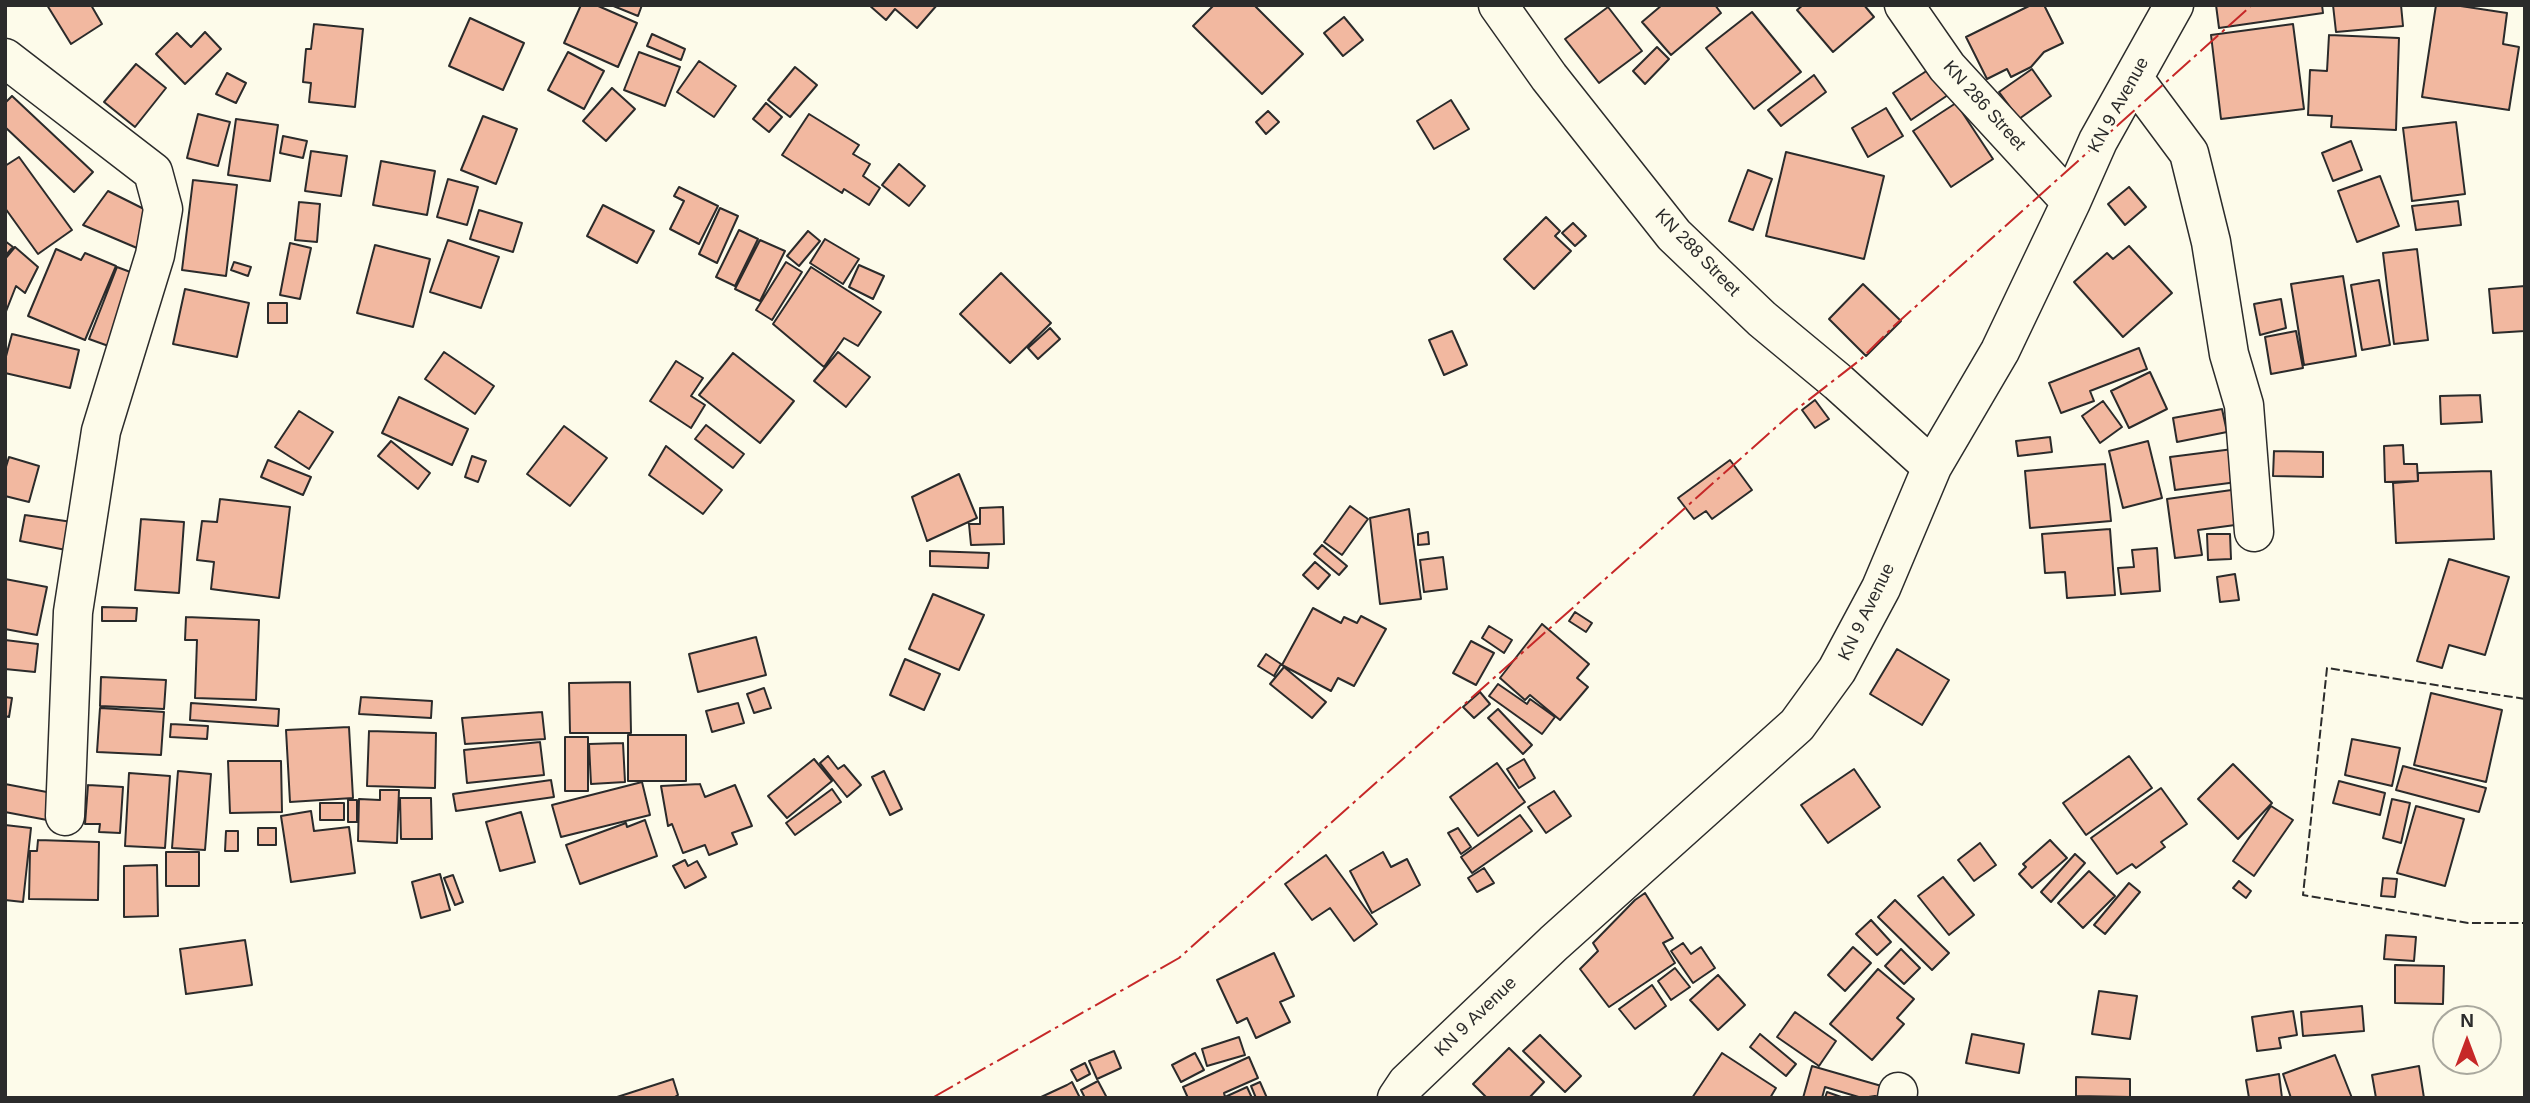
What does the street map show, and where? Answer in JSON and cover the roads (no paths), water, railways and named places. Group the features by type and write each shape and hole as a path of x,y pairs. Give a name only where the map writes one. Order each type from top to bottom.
{"street":[{"name":"KN 288 Street","path":"1497,5 1549,77 1674,235 1762,319 1838,382 1932,467"},
{"name":"KN 286 Street","path":"1904,5 1947,67 2071,202"},
{"name":"KN 9 Avenue","path":"1397,1098 1407,1083 1553,943 1797,725 1837,670 1881,588 1932,467 2000,351 2098,141 2174,5"},
{"path":"5,58 153,172 163,209 155,255 101,431 73,612 65,816"},
{"path":"2134,79 2189,153 2211,242 2229,354 2244,405 2254,532"}]}
